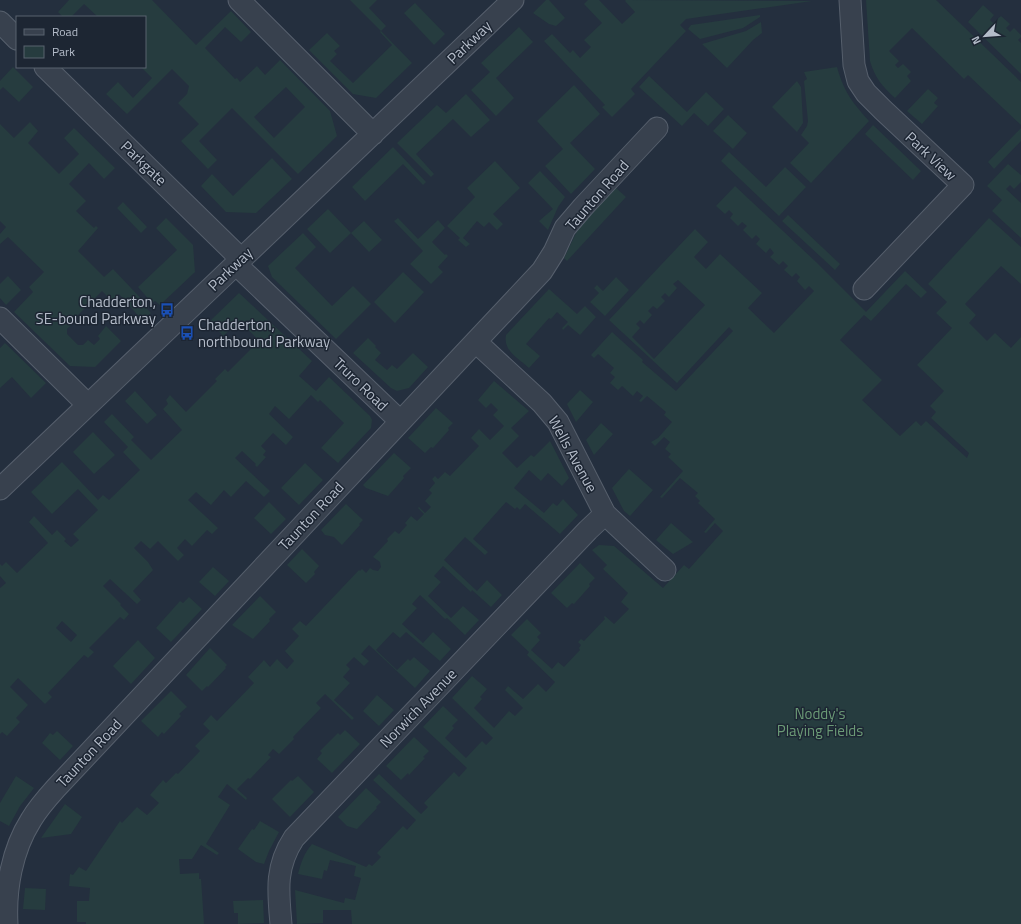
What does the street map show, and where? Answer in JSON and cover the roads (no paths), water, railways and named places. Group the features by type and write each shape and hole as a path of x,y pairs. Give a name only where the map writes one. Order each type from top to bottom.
{"street":[{"path":"239,0 373,134"},
{"name":"Parkway","path":"0,489 514,0"},
{"name":"Park View","path":"850,0 854,65 858,81 866,93 883,110 963,185 864,289"},
{"path":"0,22 16,38"},
{"name":"Parkgate","path":"46,68 234,252 239,262"},
{"name":"Taunton Road","path":"7,924 6,895 14,859 30,821 41,805 179,655 542,271 554,252 565,228 657,128"},
{"name":"Truro Road","path":"239,262 243,271 400,421"},
{"path":"0,318 88,405"},
{"name":"Wells Avenue","path":"476,342 542,403 552,415 605,514 665,570"},
{"name":"Norwich Avenue","path":"281,924 278,889 279,878 282,861 294,838 434,690 605,514"}],"place":[{"name":"Chadderton, SE-bound Parkway","path":"167,310"},
{"name":"Chadderton, northbound Parkway","path":"187,333"}],"park label":[{"name":"Noddy's Playing Fields","path":"820,722"}]}
